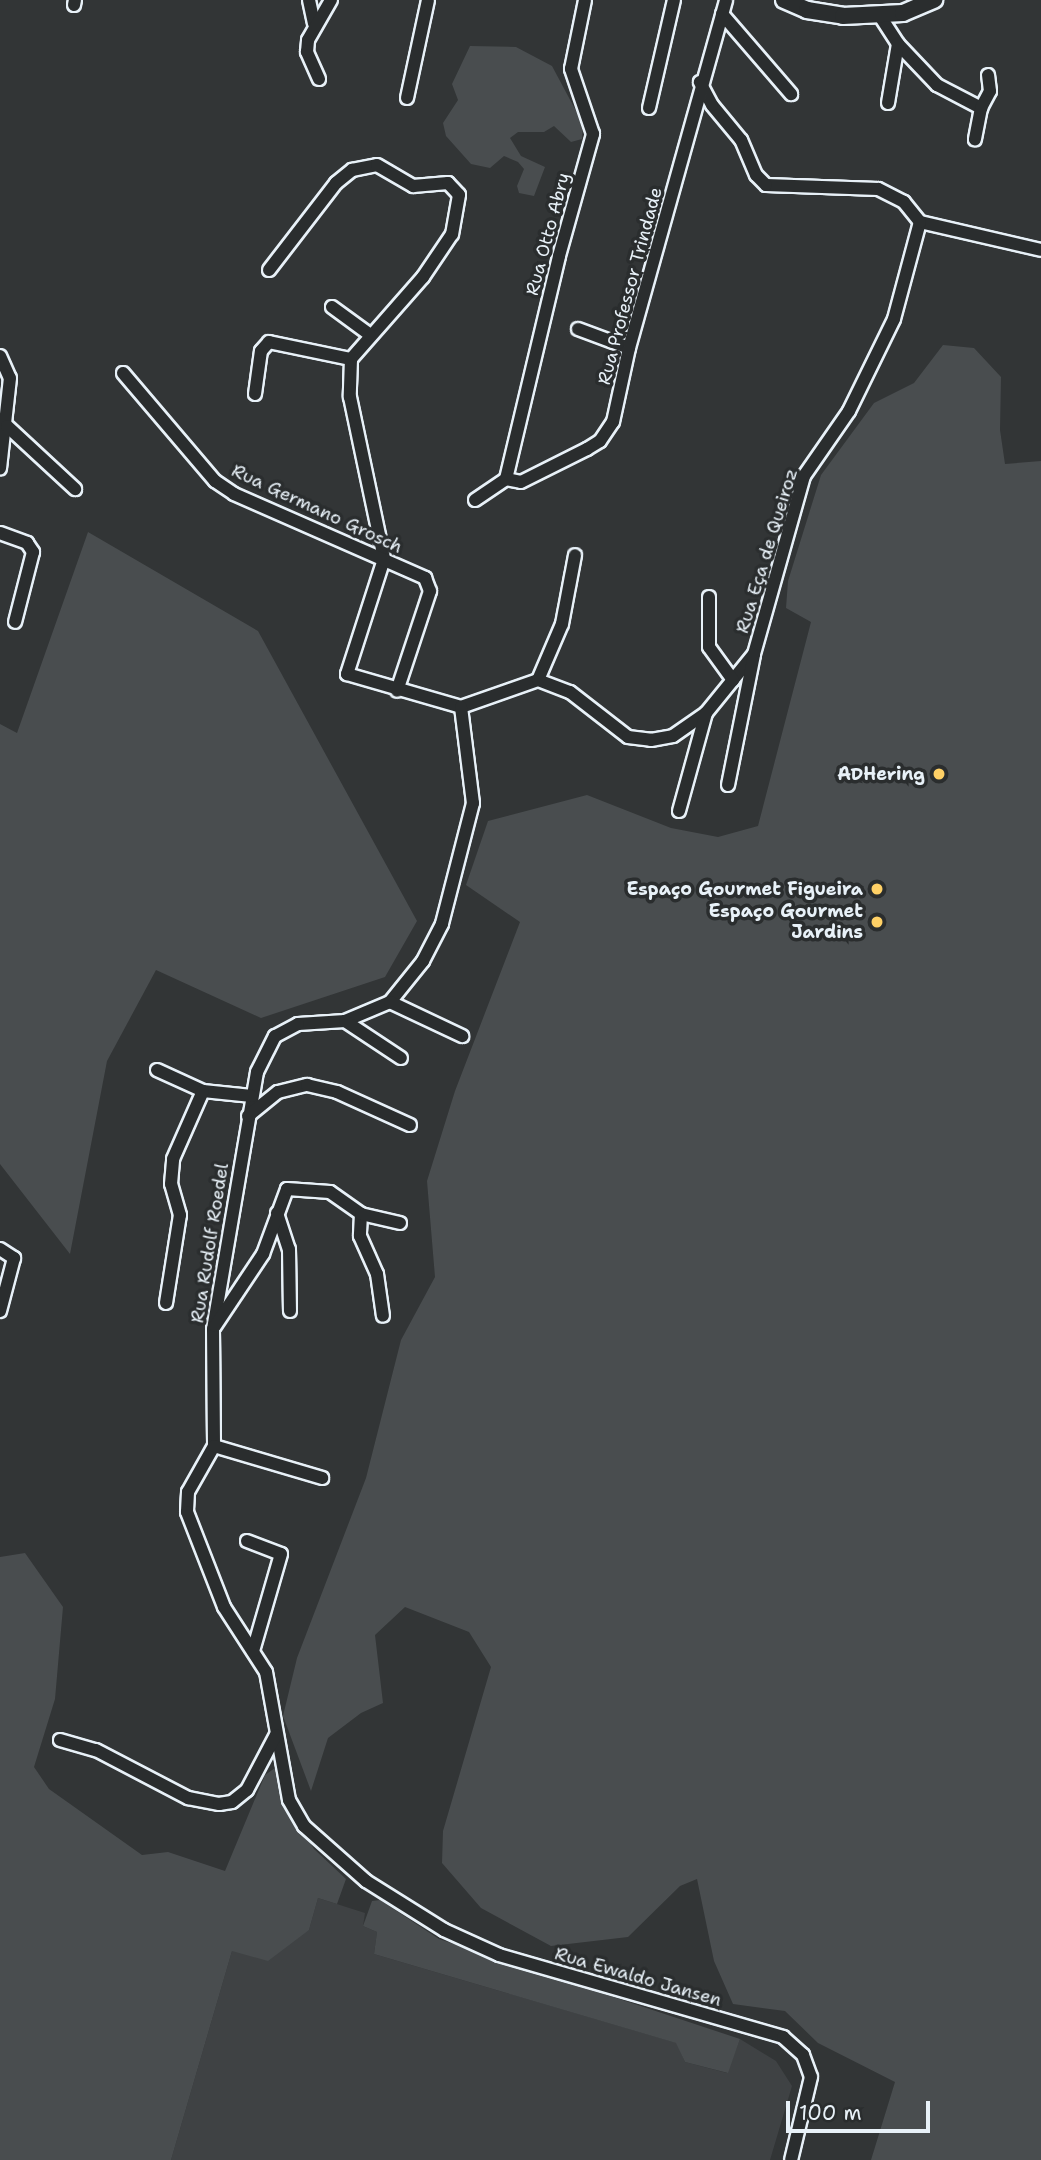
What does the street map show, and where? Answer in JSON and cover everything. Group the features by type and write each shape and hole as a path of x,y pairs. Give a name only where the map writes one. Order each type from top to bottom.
{"main road":[{"path":"793,2 843,16 880,16 923,8 934,0"}],"street":[{"path":"309,0 314,23"},
{"path":"319,79 307,52 314,23 331,0"},
{"path":"407,97 428,0"},
{"name":"Rua Otto Abry","path":"506,480 559,256 593,134 571,69 585,0"},
{"path":"649,108 674,0"},
{"name":"Rua Professor Trindade","path":"475,500 506,480 521,482 600,441 613,422 629,348 700,82 726,0"},
{"path":"722,14 791,94"},
{"path":"880,16 898,44 937,85 981,108"},
{"path":"888,103 898,44"},
{"path":"975,139 981,108 990,90 988,75"},
{"path":"700,82 712,105 741,140 756,175 766,185 878,189 904,202 920,222 1041,250"},
{"path":"269,270 336,183 365,167 377,165 413,186 448,183 459,195 460,206 452,234 423,277 369,334 351,359 350,397 384,559 347,674 397,691 461,707 538,680 562,624 575,555"},
{"name":"Rua Eça de Queiroz","path":"538,680 570,692 628,737 651,740 673,736 706,713 754,654 804,477 849,411 894,319 920,222"},
{"path":"332,307 369,334"},
{"path":"578,329 629,348"},
{"path":"255,394 261,351 269,342 351,359"},
{"path":"0,356 10,379 7,426 0,468"},
{"name":"Rua Germano Grosch","path":"123,373 215,481 234,494 425,578 430,591 397,691"},
{"path":"7,426 75,489"},
{"path":"0,533 27,543 33,552 15,622"},
{"path":"709,597 709,648 733,680"},
{"path":"728,785 754,654"},
{"name":"Rua Rudolf Roedel","path":"366,1881 304,1826 289,1800 267,1672 224,1607 187,1512 188,1492 214,1446 213,1329 248,1116 264,1052 275,1036 310,1021 345,1021 390,1002 423,961 442,924 470,825 473,803 461,707"},
{"path":"679,811 706,713"},
{"path":"390,1002 462,1036"},
{"path":"345,1021 401,1058"},
{"path":"157,1070 202,1091 252,1096"},
{"path":"248,1116 278,1091 307,1085 337,1092 410,1125"},
{"path":"166,1303 180,1215 171,1184 173,1159 202,1091"},
{"path":"213,1329 263,1254 283,1192 296,1188 330,1192 361,1214 400,1223"},
{"path":"276,1213 289,1249 290,1311"},
{"path":"361,1214 360,1236 377,1274 383,1316"},
{"path":"0,1249 14,1258 0,1311"},
{"path":"214,1446 322,1478"},
{"path":"247,1541 281,1554 253,1651"},
{"path":"60,1740 96,1750 188,1798 219,1804 232,1802 247,1790 276,1735"},
{"name":"Rua Ewaldo Jansen","path":"366,1881 444,1930 499,1955 783,2037 803,2055 811,2077 806,2110 791,2160"}],"shaded area":[{"path":"470,46 516,47 552,66 583,124 582,139 571,142 554,126 544,132 518,132 510,138 521,156 545,167 534,196 519,193 517,186 524,169 518,162 504,156 490,168 471,164 446,136 443,123 458,100 452,84"},
{"path":"943,345 974,348 1001,377 1000,430 1005,464 1041,461 1041,2160 871,2160 895,2082 818,2043 785,2011 733,2004 714,1961 697,1879 680,1886 628,1937 551,1946 481,1908 442,1863 443,1831 491,1667 469,1632 405,1607 375,1635 383,1703 361,1713 328,1738 311,1791 283,1716 297,1658 366,1478 401,1340 435,1277 427,1181 455,1091 520,922 466,885 488,821 587,795 671,828 718,837 758,826 811,622 786,608 788,581 821,475 874,403 914,383"},
{"path":"88,532 258,631 417,921 385,977 261,1018 156,970 107,1061 70,1254 0,1164 0,724 17,733"},
{"path":"25,1553 63,1607 55,1699 34,1767 49,1789 142,1855 168,1852 225,1871 265,1775 275,1768 279,1792 314,1849 346,1879 337,1904 318,1898 309,1930 268,1961 232,1951 171,2160 0,2160 0,1557"},
{"path":"318,1898 365,1913 363,1926 377,1932 374,1954 677,2043 685,2062 727,2073 740,2039 776,2061 792,2086 770,2160 171,2160 232,1951 309,1930"},
{"path":"380,1900 439,1939 740,2039 728,2073 685,2062 676,2043 374,1954 377,1932 363,1926 372,1901"}],"place":[{"name":"ADHering","path":"939,774"},
{"name":"Espaço Gourmet Figueira","path":"877,889"},
{"name":"Espaço Gourmet Jardins","path":"877,922"}]}
